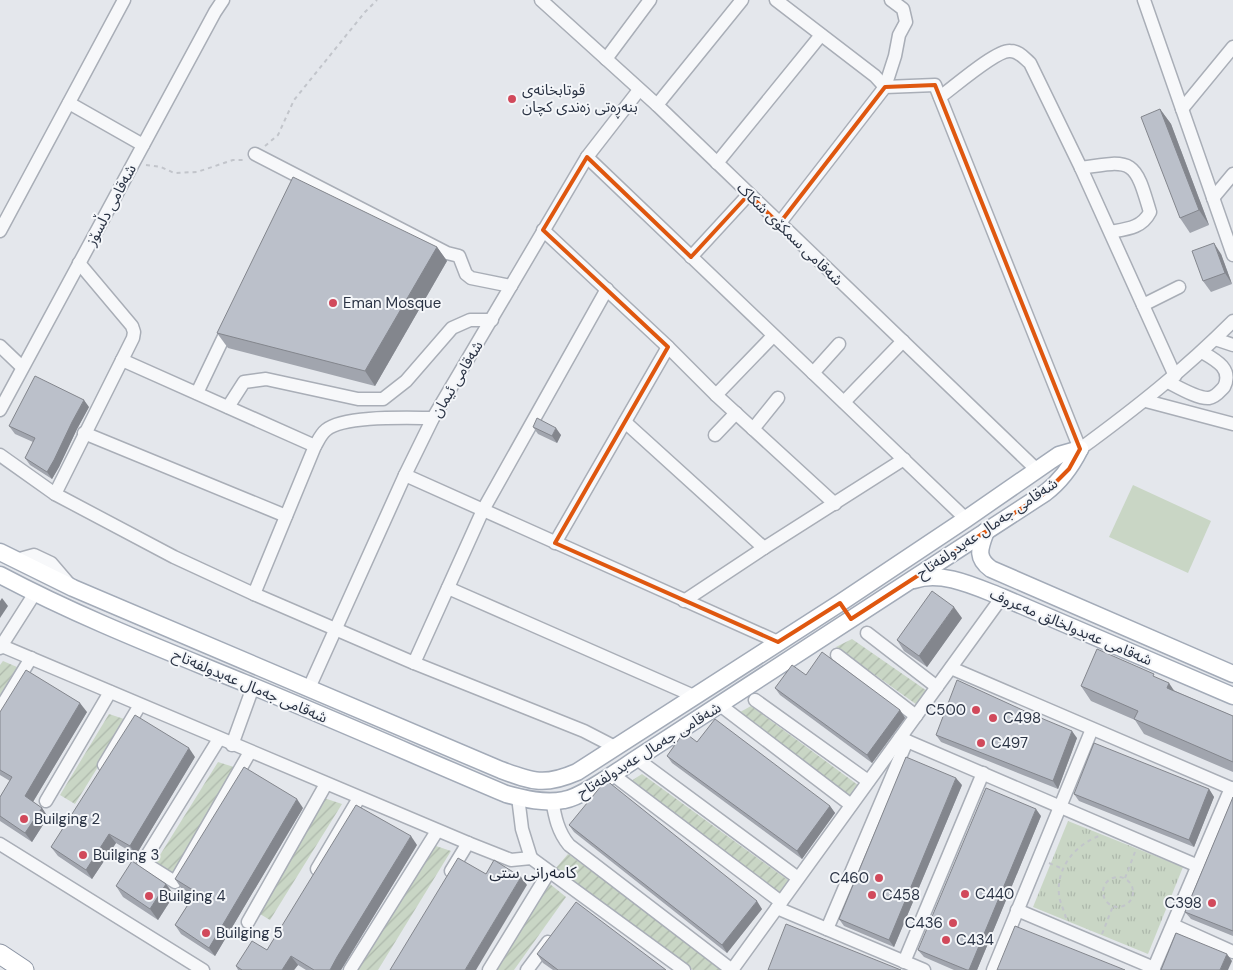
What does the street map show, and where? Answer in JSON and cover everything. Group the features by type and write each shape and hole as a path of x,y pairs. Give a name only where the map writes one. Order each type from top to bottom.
{"highway":[{"path":"0,954 24,970"}],"main road":[{"name":"شەقامی جەمال عەبدولفەتاح","path":"0,552 73,588 501,770 533,781 548,782 570,775 616,747 966,520 1059,455 1080,449"},
{"name":"شەقامی جەمال عەبدولفەتاح","path":"0,575 114,630 506,794 532,800 568,799 637,759 1054,486 1069,469 1080,449"},
{"name":"شەقامی عەبدولخالق مەعروف","path":"986,532 980,548 981,556 983,563 991,569 1233,674"},
{"name":"شەقامی عەبدولخالق مەعروف","path":"905,584 918,579 942,578 969,584 1233,696"},
{"path":"840,603 851,619"}],"street":[{"path":"0,231 124,0"},
{"name":"شەقامی دڵسۆز","path":"0,410 223,0"},
{"path":"606,59 650,0"},
{"path":"657,105 742,0"},
{"path":"776,0 875,76 885,87"},
{"path":"779,224 885,87 895,56 899,35 906,22 903,9 892,0"},
{"name":"شەقامی سمکۆی شکاک","path":"543,1 657,105 1037,470"},
{"path":"1149,3 1182,109 1233,255"},
{"path":"717,163 821,35"},
{"path":"1182,109 1233,47"},
{"path":"940,97 998,54 1009,51 1019,53 1030,64 1081,168 1143,305 1172,379 1201,397 1215,396 1229,381 1231,374 1227,367 1202,352"},
{"path":"885,87 935,85 1080,449"},
{"name":"شەقامی ئیمان","path":"309,688 405,475 433,418 587,157 639,90"},
{"path":"69,103 143,145"},
{"path":"255,154 299,182 446,253 459,256 466,274 471,278 511,286"},
{"path":"587,157 966,520"},
{"path":"1081,168 1108,163 1121,163 1132,168 1141,182 1150,212 1145,221 1133,228 1110,232"},
{"path":"1213,198 1233,174"},
{"path":"691,257 749,194"},
{"path":"543,230 668,347 736,414 835,504"},
{"path":"54,494 133,338 134,332 132,326 80,263"},
{"path":"1143,305 1179,288"},
{"path":"414,663 483,510 607,289"},
{"path":"197,393 236,312"},
{"path":"228,407 244,382 266,379 358,399 383,399 406,381 452,328 470,320 492,320"},
{"name":"شەقامی جەمال عەبدولفەتاح","path":"1080,449 1172,379 1233,321"},
{"path":"716,395 774,336"},
{"path":"1215,339 1233,345"},
{"path":"844,402 903,341"},
{"path":"813,373 839,344"},
{"path":"0,346 22,367"},
{"path":"554,543 668,347"},
{"path":"122,360 315,446"},
{"path":"753,429 778,398"},
{"path":"1146,400 1233,424"},
{"path":"715,435 736,414"},
{"path":"254,594 315,446 325,430 343,423 378,417 433,418"},
{"path":"625,422 764,548"},
{"path":"84,433 286,516"},
{"path":"0,455 54,494 174,557 254,594 414,663 584,731 616,747"},
{"path":"684,601 904,459"},
{"path":"405,475 778,642"},
{"path":"448,588 694,696"},
{"path":"35,593 1,647 31,658 437,831 511,860 532,858"},
{"path":"827,929 904,739 916,716 1002,597"},
{"path":"868,633 937,687"},
{"path":"837,655 916,716"},
{"path":"0,709 31,658"},
{"path":"951,668 1232,788 1154,969 1017,910"},
{"path":"232,744 253,687"},
{"path":"46,801 110,692"},
{"path":"756,700 868,782"},
{"path":"98,773 140,705"},
{"path":"720,705 851,806"},
{"path":"993,970 1092,729"},
{"path":"218,739 143,862 175,882 250,752"},
{"path":"552,800 556,822 562,836 569,845 732,970 868,782 904,739"},
{"path":"904,739 1198,866"},
{"path":"637,759 798,878"},
{"path":"904,962 982,773"},
{"path":"612,774 779,905 827,929 924,970"},
{"path":"248,922 326,784"},
{"path":"518,797 522,829 532,858 579,899 684,970"},
{"path":"310,880 359,798"},
{"path":"350,970 437,831"},
{"path":"442,886 468,843"},
{"path":"0,844 203,970"},
{"path":"489,970 549,872"},
{"path":"1173,925 1233,952"},
{"path":"532,968 553,934"}],"path":[{"path":"134,163 162,167 174,173 197,172 233,160 247,160 278,135 294,100 365,12 377,0"},
{"path":"1067,931 1065,914 1059,896 1063,869 1068,859 1082,844 1115,830"},
{"path":"1125,878 1139,840"},
{"path":"1038,859 1063,869"},
{"path":"1115,876 1125,878 1132,886 1132,896 1127,904 1118,907 1113,906 1103,896 1104,886 1106,882 1115,876"},
{"path":"1098,944 1113,906"}],"highlighted area":[{"path":"935,85 1080,449 1069,469 1045,493 851,619 840,603 778,642 555,543 668,347 543,230 587,157 691,257 749,194 779,224 885,87"}],"green space":[{"path":"1133,485 1211,521 1188,573 1109,537"},
{"path":"852,639 930,693 920,707 836,647"},
{"path":"3,661 17,667 0,695 0,665"},
{"path":"751,706 862,788 852,802 733,716"},
{"path":"109,714 127,720 75,804 60,795"},
{"path":"218,762 237,768 172,873 155,863"},
{"path":"642,774 792,883 782,897 628,783"},
{"path":"324,798 342,804 270,920 255,911"},
{"path":"1068,821 1183,867 1148,954 1033,907"},
{"path":"433,845 451,851 378,970 358,970"},
{"path":"568,854 723,967 721,970 693,970 556,868"},
{"path":"550,884 566,897 514,970 494,970"}],"building":[{"path":"1160,109 1199,210 1180,218 1141,117"},
{"name":"Eman Mosque","path":"293,177 437,247 365,371 217,333"},
{"path":"1214,243 1225,273 1203,281 1192,251"},
{"path":"35,376 84,400 47,472 25,458 35,438 9,426"},
{"path":"537,418 556,428 552,436 533,427"},
{"path":"932,591 954,607 919,656 897,640"},
{"path":"1097,649 1154,674 1153,676 1169,683 1167,688 1233,716 1233,762 1134,719 1138,711 1081,686"},
{"path":"822,652 900,710 867,755 775,688 792,665 806,675"},
{"path":"26,670 80,703 25,796 42,808 25,833 0,816 0,797 12,777 0,770 0,712"},
{"path":"957,680 1072,731 1053,781 936,735"},
{"path":"135,715 189,748 130,846 109,834 86,870 51,847"},
{"path":"715,719 830,806 797,851 667,756 684,732 697,742"},
{"path":"1094,743 1209,789 1189,840 1074,794"},
{"path":"906,757 956,778 889,940 839,919"},
{"path":"244,767 297,799 209,948 175,925 196,892 175,879"},
{"path":"606,780 757,901 722,945 569,825"},
{"path":"986,788 1036,809 969,970 967,970 918,950"},
{"path":"1233,797 1233,931 1185,912"},
{"path":"356,805 411,836 330,970 314,970 291,956 282,970 242,970 236,966 252,941 267,950"},
{"path":"458,858 486,874 494,860 521,877 465,970 390,970"},
{"path":"132,861 166,884 150,909 116,886"},
{"path":"576,902 666,970 558,970 537,954"},
{"path":"786,924 901,970 768,970"},
{"path":"1015,926 1125,970 997,970"},
{"path":"1176,933 1227,954 1220,970 1161,970"}],"place":[{"name":"قوتابخانەی بنەڕەتی زەندی کچان","path":"512,99"},
{"name":"Eman Mosque","path":"333,303"},
{"name":"C500","path":"976,710"},
{"name":"C498","path":"993,718"},
{"name":"C497","path":"981,743"},
{"name":"Builging 2","path":"24,819"},
{"name":"Builging 3","path":"83,855"},
{"name":"C460","path":"879,878"},
{"name":"C440","path":"965,894"},
{"name":"C458","path":"872,895"},
{"name":"Builging 4","path":"149,896"},
{"name":"C398","path":"1212,903"},
{"name":"C436","path":"953,923"},
{"name":"Builging 5","path":"206,933"},
{"name":"C434","path":"946,940"}],"district":[{"name":"كامه‌رانی ستی","path":"533,872"}]}
